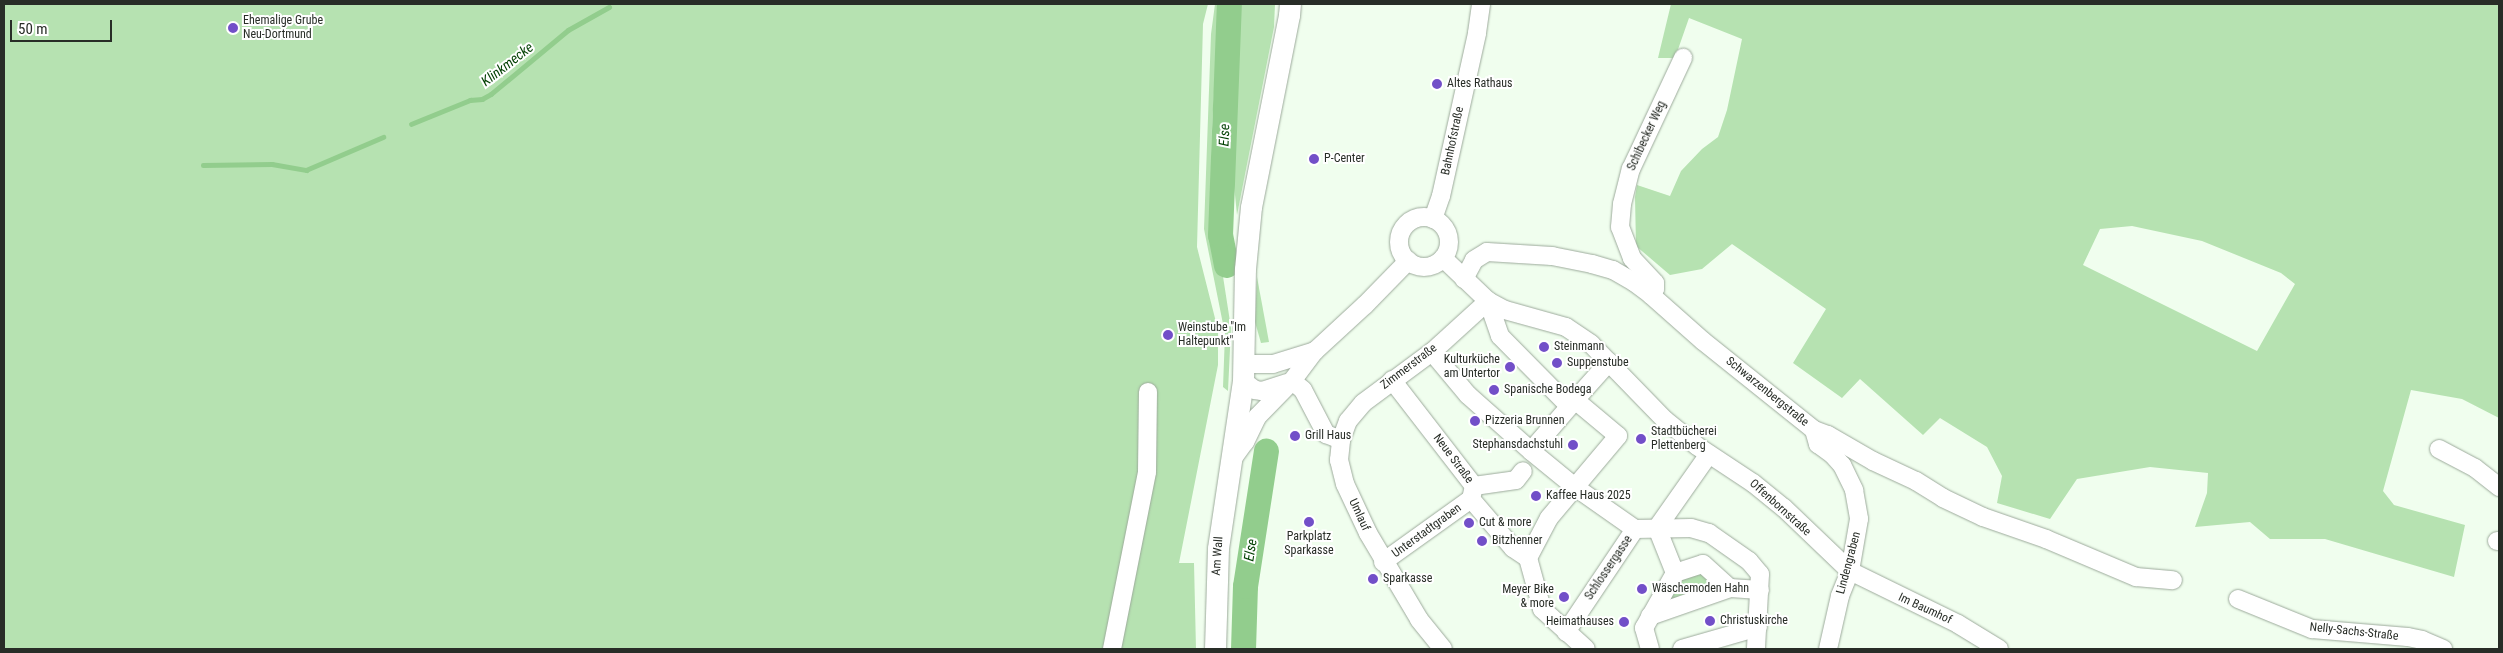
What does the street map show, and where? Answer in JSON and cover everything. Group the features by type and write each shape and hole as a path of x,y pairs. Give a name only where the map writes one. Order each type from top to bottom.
{"main road":[{"path":"1244,373 1245,269 1251,207 1290,4"},
{"name":"Am Wall","path":"1215,649 1218,548 1229,463 1244,373"}],"street":[{"name":"Bahnhofstraße","path":"1434,219 1441,196 1477,34 1481,4"},
{"name":"Schibecker Weg","path":"1651,295 1656,289 1655,283 1632,258 1620,228 1622,204 1631,169 1683,58"},
{"path":"1416,218 1434,219 1442,224 1448,237 1448,247 1443,258 1428,266 1417,266 1408,261 1402,253 1399,244 1403,228 1416,218"},
{"name":"Schwarzenbergstraße","path":"1464,279 1474,260 1480,254 1486,252 1530,254 1584,262 1612,270 1634,282 1651,295 1757,393 1814,430 1828,435 1873,461 1916,481 1943,498 1983,517 2046,539 2136,577 2173,580"},
{"path":"1443,258 1488,301 1500,336 1572,403 1618,436 1549,518 1528,558 1542,609 1586,649"},
{"name":"Am Wall","path":"1229,463 1244,442 1257,417 1292,381 1315,351 1365,305 1408,261"},
{"name":"Zimmerstraße","path":"1341,440 1348,421 1354,412 1392,380 1432,352 1488,301"},
{"name":"Offenbornstraße","path":"1488,301 1505,310 1566,327 1591,344 1665,420 1709,454 1753,483 1784,508 1833,557 1850,571"},
{"name":"Am Wall","path":"1244,373 1315,351"},
{"path":"1432,352 1468,395 1530,460 1575,487 1635,529 1691,528 1709,534 1749,561 1760,574 1756,649"},
{"path":"1472,493 1516,480 1572,403 1608,362"},
{"path":"1244,373 1255,390 1273,389 1292,381 1303,390 1326,434 1341,440"},
{"name":"Neue Straße","path":"1392,380 1513,548 1528,558"},
{"path":"1112,649 1146,472 1148,392"},
{"name":"Lindengraben","path":"1814,430 1818,444 1832,454 1842,465 1854,490 1858,505 1858,529 1850,571 1840,596 1828,649"},
{"name":"Umlauf","path":"1341,440 1339,460 1345,484 1383,562 1419,619 1442,649"},
{"path":"2439,449 2475,468 2499,487"},
{"path":"1657,528 1709,454"},
{"name":"Unterstadtgraben","path":"1383,562 1472,493"},
{"path":"1657,528 1675,573"},
{"name":"Schlossergasse","path":"1566,632 1635,529"},
{"path":"1703,564 1709,534"},
{"path":"1650,649 1644,628 1675,573 1703,564"},
{"path":"1703,564 1730,588"},
{"name":"Im Baumhof","path":"1850,571 1958,624 1999,649"},
{"path":"1650,616 1730,588 1760,590"},
{"name":"Nelly-Sachs-Straße","path":"2238,599 2312,629 2408,637 2432,643 2443,649"},
{"path":"1682,649 1758,627"}],"green space":[{"path":"4,4 1208,4 1203,24 1197,247 1218,330 1218,365 1179,563 1194,563 1196,649 4,649"},
{"path":"1215,4 1219,4 1212,127 1211,199 1231,328 1228,391 1223,387 1225,334 1204,229 1211,34"},
{"path":"1240,4 1275,4 1274,27 1237,215 1229,135 1235,24"},
{"path":"1671,4 2499,4 2499,418 2462,399 2411,390 2383,491 2394,505 2465,525 2454,577 2325,539 2270,539 2250,522 2195,527 2207,493 2208,473 2150,467 2077,479 2050,519 1997,503 2002,476 1987,447 1940,418 1923,435 1860,379 1842,398 1793,363 1826,309 1732,244 1702,269 1670,275 1636,246 1635,197 1637,185 1670,196 1681,171 1702,149 1718,137 1727,110 1742,39 1689,18 1675,58 1658,58","holes":["2132,226 2202,241 2281,273 2295,284 2257,351 2083,265 2100,229"]},
{"path":"1257,277 1269,342 1261,343 1255,322"},
{"path":"1703,564 1730,588 1650,616 1675,573"}],"waterway":[{"name":"Else","path":"1226,265 1220,235 1229,4"},
{"name":"Klinkmecke","path":"411,124 470,100 482,99 491,94 568,30 609,7"},
{"name":"Klinkmecke","path":"203,165 272,164 306,170 383,137"},
{"name":"Else","path":"1243,649 1245,586 1266,451"}],"place":[{"name":"Ehemalige Grube Neu-Dortmund","path":"233,28"},
{"name":"Altes Rathaus","path":"1437,84"},
{"name":"P-Center","path":"1314,159"},
{"name":"Weinstube \"Im Haltepunkt\"","path":"1168,335"},
{"name":"Steinmann","path":"1544,347"},
{"name":"Suppenstube","path":"1557,363"},
{"name":"Kulturküche am Untertor","path":"1510,367"},
{"name":"Spanische Bodega","path":"1494,390"},
{"name":"Pizzeria Brunnen","path":"1475,421"},
{"name":"Grill Haus","path":"1295,436"},
{"name":"Stadtbücherei Plettenberg","path":"1641,439"},
{"name":"Stephansdachstuhl","path":"1573,445"},
{"name":"Kaffee Haus 2025","path":"1536,496"},
{"name":"Parkplatz Sparkasse","path":"1309,522"},
{"name":"Cut & more","path":"1469,523"},
{"name":"Bitzhenner","path":"1482,541"},
{"name":"Sparkasse","path":"1373,579"},
{"name":"Wäschemoden Hahn","path":"1642,589"},
{"name":"Meyer Bike & more","path":"1564,597"},
{"name":"Christuskirche","path":"1710,621"},
{"name":"Heimathauses","path":"1624,622"}]}
